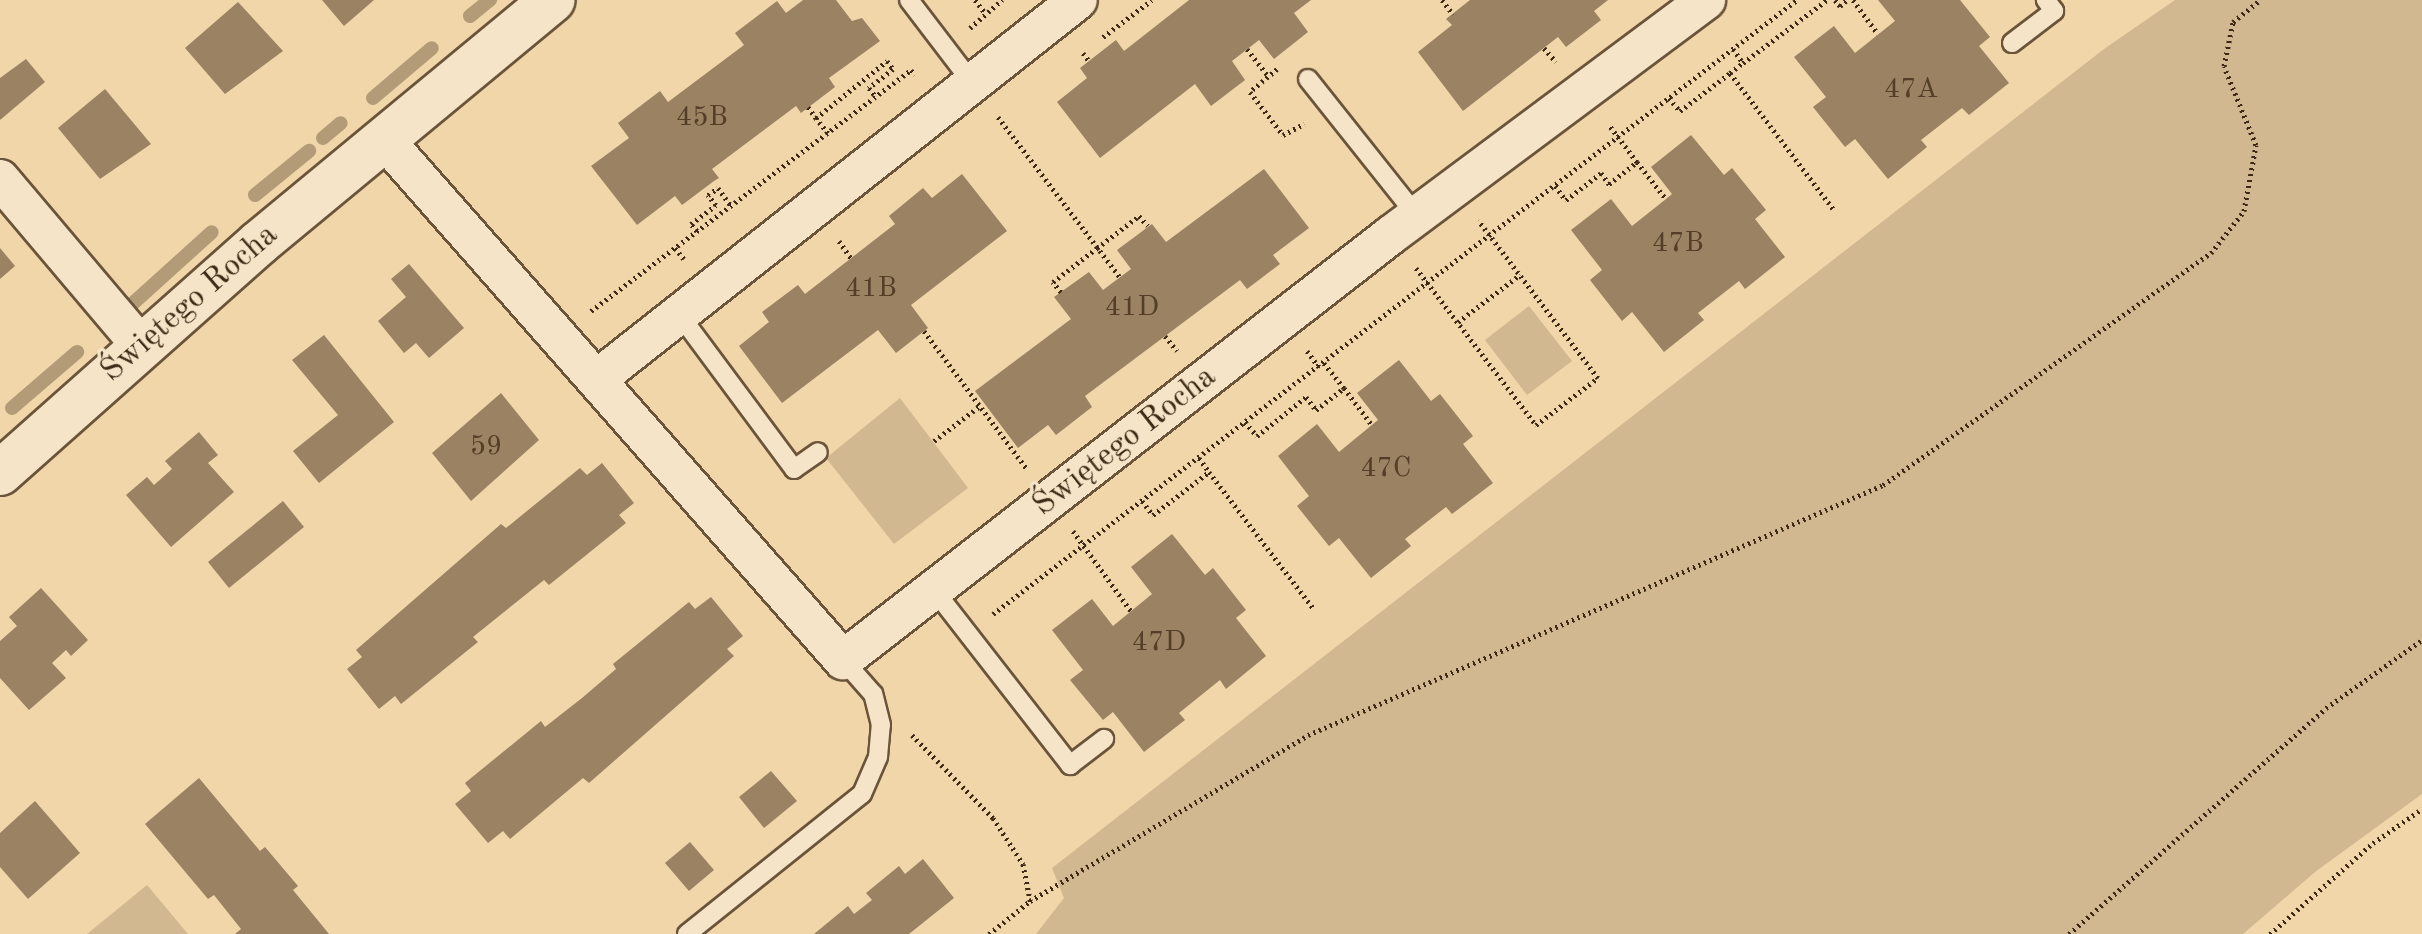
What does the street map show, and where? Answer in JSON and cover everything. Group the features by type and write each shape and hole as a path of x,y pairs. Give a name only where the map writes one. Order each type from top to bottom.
{"street":[{"path":"597,379 966,74 1078,0"},
{"name":"Świętego Rocha","path":"843,660 1404,226 1706,0"},
{"name":"Świętego Rocha","path":"0,473 141,346 383,138 549,1"},
{"path":"383,138 843,660"},
{"path":"0,179 141,346"}],"lane":[{"path":"909,0 966,74"},
{"path":"2012,43 2054,11 2046,0"},
{"path":"1308,79 1404,226"},
{"path":"679,314 794,469 818,452"},
{"path":"943,583 1070,765 1104,739"},
{"path":"687,934 862,794 878,757 881,725 873,694 843,660"}],"path":[{"path":"975,0 985,13"},
{"path":"558,335 911,70 928,92 966,74 984,48 968,26 1002,0"},
{"path":"1442,0 1453,14"},
{"path":"943,583 986,620 1797,0"},
{"path":"1669,98 1680,111 1827,0"},
{"path":"1835,0 1840,6 1850,0 1878,34"},
{"path":"989,934 1030,901 1308,735 1883,485 2211,253 2244,211 2256,145 2224,66 2233,22 2260,0"},
{"path":"1544,48 1556,62"},
{"path":"1247,49 1268,76"},
{"path":"1733,49 1743,63"},
{"path":"1083,53 1089,61"},
{"path":"1290,58 1250,92 1283,135 1298,125 1314,126"},
{"path":"816,118 887,61 893,69 869,88 876,97"},
{"path":"1730,73 1834,210"},
{"path":"966,74 1120,277"},
{"path":"808,107 828,133"},
{"path":"1622,142 1666,199"},
{"path":"1555,186 1566,200 1601,173 1609,184 1637,162"},
{"path":"714,181 731,206"},
{"path":"697,231 691,224 716,205 708,195 718,188"},
{"path":"1404,226 1428,284 1536,425 1598,378 1454,188"},
{"path":"1061,292 1053,282 1139,216 1148,226"},
{"path":"838,239 851,258"},
{"path":"1458,322 1520,275"},
{"path":"1165,336 1176,351"},
{"path":"1324,363 1372,425"},
{"path":"1245,422 1257,436 1306,397 1316,410 1344,388"},
{"path":"934,441 980,406"},
{"path":"1199,458 1313,608"},
{"path":"1142,501 1153,515 1209,472"},
{"path":"2069,934 2326,708 2422,640"},
{"path":"873,694 993,818 1023,864 1030,901"},
{"path":"2270,934 2373,843 2422,809"}],"shaded area":[{"path":"2175,0 2422,0 2422,794 2315,872 2243,934 1036,934 1064,898 1052,868 2104,49"},
{"path":"1529,306 1572,361 1527,395 1485,340"},
{"path":"900,398 968,488 894,544 826,458"},
{"path":"147,885 188,934 87,934"}],"building":[{"path":"322,0 374,0 344,26"},
{"path":"803,0 836,0 852,21 862,18 880,41 829,78 835,87 801,113 796,106 712,169 719,178 682,205 675,196 637,225 591,166 629,138 618,123 660,91 668,102 744,45 735,33 777,1 786,13"},
{"path":"1189,0 1311,0 1294,13 1308,32 1274,59 1259,40 1232,61 1245,80 1211,106 1195,84 1100,158 1057,102 1087,78 1080,68 1116,40 1124,51"},
{"path":"1470,0 1608,0 1594,11 1601,20 1566,47 1558,37 1463,111 1418,52 1452,25 1446,19"},
{"path":"1878,0 1960,0 1990,37 1979,46 2009,83 1969,115 1962,108 1921,140 1927,147 1888,179 1855,139 1845,147 1813,107 1826,97 1794,57 1834,26 1855,53 1895,21"},
{"path":"238,2 283,51 225,94 185,48"},
{"path":"26,59 45,82 0,120 0,78"},
{"path":"105,89 151,144 100,179 58,128"},
{"path":"1691,135 1724,175 1732,168 1766,210 1755,219 1785,257 1745,289 1739,281 1698,313 1704,320 1664,352 1632,312 1622,321 1590,280 1602,270 1571,230 1611,199 1632,226 1672,194 1651,167"},
{"path":"1264,169 1309,228 1273,255 1280,264 1247,289 1240,280 1085,396 1092,407 1056,435 1048,425 1018,448 975,391 1071,319 1054,297 1089,272 1103,290 1131,269 1117,250 1152,224 1166,242"},
{"path":"962,174 1007,231 911,305 928,328 896,353 878,330 782,403 739,346 769,322 762,312 798,285 805,294 895,224 889,216 923,188 932,198"},
{"path":"0,248 15,266 0,279"},
{"path":"409,264 464,328 429,358 416,343 404,353 378,321 406,297 391,279"},
{"path":"324,335 394,422 319,483 293,451 338,415 292,360"},
{"path":"1399,360 1431,401 1440,394 1473,436 1463,444 1493,483 1452,514 1446,507 1405,539 1411,546 1371,578 1339,538 1329,546 1297,506 1309,496 1278,456 1317,424 1339,452 1378,420 1357,393"},
{"path":"501,393 539,440 471,501 432,453"},
{"path":"199,432 218,455 208,463 234,492 171,547 126,495 147,477 154,485 172,469 165,461"},
{"path":"602,463 634,503 619,515 626,523 549,585 544,580 509,608 473,637 478,642 401,704 395,696 379,709 347,669 362,657 356,650 501,524 506,528 580,468 587,475"},
{"path":"283,501 304,527 229,588 208,562"},
{"path":"1172,534 1205,575 1213,568 1246,610 1236,618 1266,656 1226,689 1220,680 1179,713 1185,720 1144,752 1113,712 1103,720 1070,680 1083,670 1052,630 1092,599 1113,626 1152,594 1131,567"},
{"path":"41,588 88,640 71,656 66,650 52,663 66,678 29,710 0,678 0,641 17,626 9,617"},
{"path":"711,597 743,636 727,649 734,656 589,783 583,778 510,839 503,831 488,843 455,804 471,791 465,783 541,721 545,727 582,698 616,669 613,664 689,602 695,609"},
{"path":"771,771 797,801 764,828 739,797"},
{"path":"199,778 260,851 265,847 298,886 293,890 329,934 235,934 241,929 214,895 208,899 145,824"},
{"path":"35,801 80,853 28,899 0,867 0,833"},
{"path":"690,842 714,870 689,891 665,863"},
{"path":"923,859 954,898 909,934 814,934 848,906 854,914 872,900 866,893 899,866 905,874"}],"waterway":[{"path":"470,16 490,0"},
{"path":"373,98 432,48"},
{"path":"323,138 341,123"},
{"path":"255,195 309,151"},
{"path":"130,306 212,232"},
{"path":"12,408 77,352"}]}
